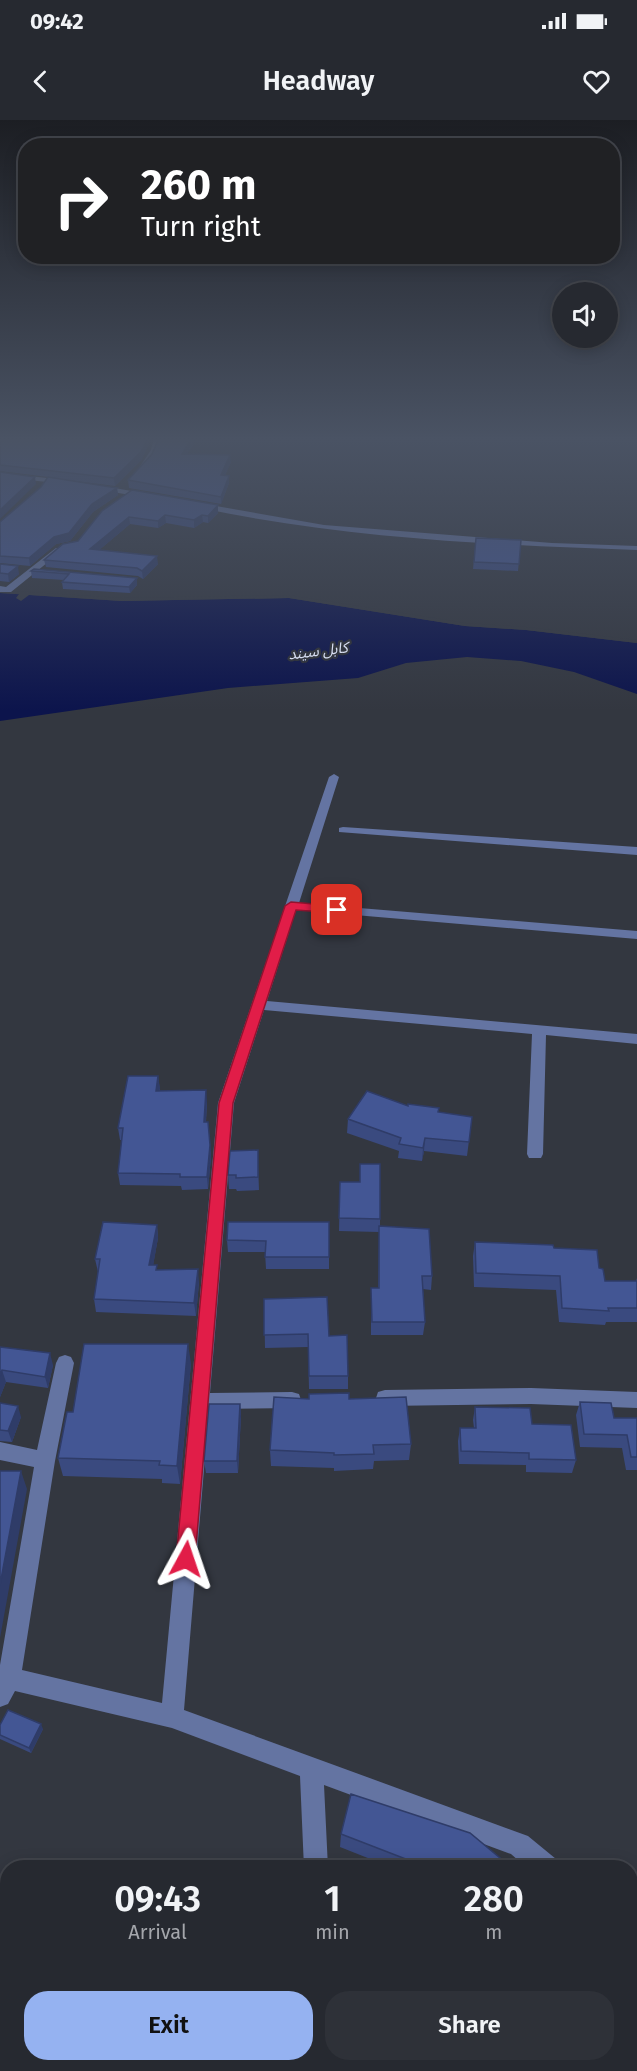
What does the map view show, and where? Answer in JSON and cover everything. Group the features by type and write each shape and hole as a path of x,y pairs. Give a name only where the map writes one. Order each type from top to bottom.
{"street":[{"path":"350,529 552,545 637,548"},
{"path":"0,589 8,590 60,548 67,547"},
{"path":"22,569 45,571"},
{"path":"172,1717 226,1103 334,777"},
{"path":"343,830 637,851"},
{"path":"291,906 637,935"},
{"path":"259,1005 637,1039"},
{"path":"535,1154 539,1030"},
{"path":"65,1363 3,1684 172,1717 519,1845 537,1860"},
{"path":"371,1399 531,1396 637,1400"},
{"path":"199,1401 314,1400"},
{"path":"0,1451 45,1461"},
{"path":"312,1770 316,1860"}],"water":[{"name":"کابل سيند","path":"0,593 122,601 289,598 465,626 526,630 637,643 637,694 574,672 521,661 467,657 406,663 358,678 228,688 0,721"}],"pier":[{"path":"0,590 122,598 289,595 466,623 526,627 637,640 637,643 526,630 465,626 289,598 122,601 29,595 21,601 16,598 19,594 0,593"}],"building":[{"path":"0,529 72,529 69,533 54,537 29,558 0,556"},
{"path":"88,529 114,529 90,549 157,556 142,571 137,568 44,560 63,544 78,541"},
{"path":"476,538 521,540 519,564 474,562"},
{"path":"0,564 18,566 8,574 0,573"},
{"path":"34,569 137,578 129,587 62,582 69,574 31,571"},
{"path":"128,1076 158,1076 156,1091 206,1090 204,1122 208,1122 210,1145 207,1177 118,1173 123,1128 118,1128"},
{"path":"367,1091 408,1106 408,1104 439,1108 438,1112 472,1117 469,1142 425,1138 423,1148 399,1144 401,1138 348,1119"},
{"path":"258,1150 258,1177 236,1178 236,1175 228,1175 230,1151"},
{"path":"360,1164 380,1164 380,1219 339,1218 340,1182 360,1182"},
{"path":"103,1222 157,1225 149,1265 157,1265 156,1270 198,1269 194,1303 94,1299 100,1259 95,1259"},
{"path":"228,1222 329,1222 329,1257 265,1257 266,1241 227,1240"},
{"path":"379,1226 429,1229 432,1276 422,1276 425,1322 372,1322 371,1288 379,1288"},
{"path":"475,1242 553,1245 554,1248 597,1250 599,1268 603,1269 605,1281 637,1281 637,1308 608,1308 609,1311 562,1308 560,1276 476,1273"},
{"path":"327,1297 329,1336 347,1335 348,1376 309,1376 308,1334 264,1335 264,1299"},
{"path":"84,1344 188,1344 177,1466 159,1465 160,1461 58,1458 67,1412 73,1412"},
{"path":"0,1347 50,1353 45,1377 2,1370 0,1376"},
{"path":"349,1393 349,1399 406,1397 411,1444 373,1445 374,1454 334,1455 334,1453 270,1450 274,1397 309,1399 309,1394"},
{"path":"580,1402 611,1403 614,1418 637,1418 637,1457 631,1457 627,1435 584,1434"},
{"path":"0,1403 18,1406 8,1431 0,1430"},
{"path":"209,1404 240,1404 237,1461 204,1461"},
{"path":"475,1407 530,1408 532,1424 571,1425 576,1460 529,1459 529,1453 461,1451 460,1428 476,1428"},
{"path":"0,1471 21,1471 0,1585"},
{"path":"8,1710 41,1724 29,1748 0,1735 0,1725"},
{"path":"351,1794 470,1833 502,1860 408,1860 341,1834"}],"route":[{"path":"186,1559 226,1103 291,906 337,910"}]}
